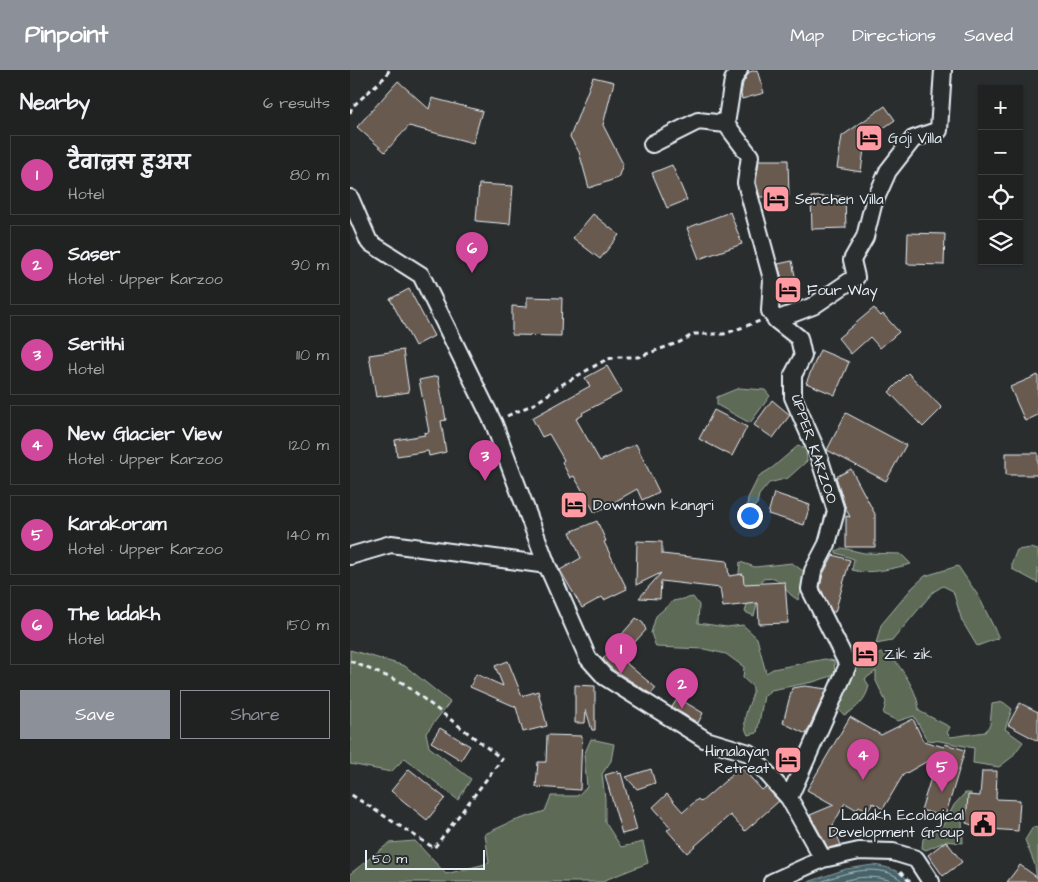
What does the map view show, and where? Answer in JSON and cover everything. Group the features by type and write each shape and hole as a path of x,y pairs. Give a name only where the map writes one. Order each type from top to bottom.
{"street":[{"path":"739,70 733,80 726,124 750,156 746,183 772,279 770,311 774,317 813,306 856,277 852,260 866,237 872,205 888,171 913,139 939,130 943,70"},
{"path":"652,144 698,121 726,124"},
{"path":"350,198 369,242 421,275 494,424 547,565 588,658 605,677 706,740 750,753 789,798 823,859"},
{"name":"UPPER KARZOO","path":"774,317 799,338 803,356 793,375 793,397 818,454 836,511 827,544 813,571 810,589 848,665 789,798"},
{"path":"350,556 391,544 547,565"},
{"path":"772,882 823,859 859,851 893,852 916,859 931,882"}],"path":[{"path":"350,113 352,107 387,75 389,70"},
{"path":"494,424 536,402 607,359 638,357 680,342 694,334 724,334 774,317"},
{"path":"350,661 403,683 502,759 434,848 350,794"},
{"path":"894,870 902,873 910,882"}],"green space":[{"path":"739,388 765,390 770,396 750,423 717,405 717,397"},
{"path":"799,445 806,450 807,461 788,478 769,483 759,495 757,504 746,515 748,498 759,476 772,468"},
{"path":"842,548 864,553 901,554 911,564 866,572 852,570 854,559 836,553 836,551"},
{"path":"1031,548 1038,550 1038,583 1012,569 1012,562 1017,550"},
{"path":"740,562 755,567 792,563 807,574 798,600 775,578 762,579 754,616 745,612 750,593 738,585"},
{"path":"958,566 979,597 999,638 977,646 962,621 953,591 943,586 933,592 892,641 876,644 881,625 912,588 925,576"},
{"path":"693,597 699,605 698,623 727,627 743,625 757,638 766,673 773,669 825,659 834,661 835,675 813,682 771,690 764,696 757,733 748,735 745,721 753,690 752,686 743,678 744,667 726,654 704,649 656,647 651,633 656,616 673,601"},
{"path":"350,650 405,666 450,702 426,733 429,747 471,779 458,800 405,758 391,772 350,764"},
{"path":"881,653 892,656 905,675 916,696 919,711 950,727 947,733 951,737 985,732 990,725 992,704 1003,702 1012,709 1005,729 1023,742 1012,757 999,767 973,763 974,748 927,740 914,716 898,721 883,714 886,702 876,681 876,671 865,679 869,686 863,699 857,707 844,715 836,706 839,696 857,665"},
{"path":"591,739 614,744 611,761 602,774 605,822 621,847 643,842 648,863 604,882 350,882 350,874 389,843 415,841 446,874 489,863 485,834 511,822 545,811 551,796 577,796 587,787 584,755"},
{"path":"965,793 971,793 970,803 962,819 963,843 946,841 926,850 922,848 923,839 938,824 944,824 954,805"},
{"path":"1033,827 1038,828 1038,882 1035,865 1025,840"}],"water":[{"path":"873,865 893,870 910,882 808,882 846,869"}],"building":[{"path":"757,70 764,93 742,99 743,83 749,72"},
{"path":"593,77 614,82 603,125 623,164 618,178 589,188 579,152 570,137"},
{"path":"398,81 429,109 432,98 482,111 473,143 409,126 385,152 357,127"},
{"path":"885,106 895,120 865,141 861,172 837,168 842,136"},
{"path":"759,160 788,160 789,196 760,197 756,182"},
{"path":"672,165 687,200 667,208 652,173"},
{"path":"479,184 513,186 510,224 476,221"},
{"path":"845,196 846,228 812,229 811,197"},
{"path":"730,212 742,244 699,259 687,228"},
{"path":"593,214 619,235 600,259 573,238"},
{"path":"908,233 945,234 944,265 907,264"},
{"path":"792,261 799,295 781,298 782,279 778,264"},
{"path":"409,289 434,336 415,346 390,299"},
{"path":"527,297 562,298 561,336 512,335 512,306 527,307"},
{"path":"874,308 881,316 883,314 899,332 880,348 870,337 851,354 838,338"},
{"path":"403,350 409,392 376,397 369,355"},
{"path":"820,350 849,362 835,395 806,383"},
{"path":"607,366 622,392 582,413 583,415 576,419 600,461 636,444 659,492 642,500 637,489 595,513 574,476 570,478 562,462 564,460 549,434 542,437 532,418 590,386 585,378"},
{"path":"908,373 942,408 923,427 889,392"},
{"path":"1038,375 1038,415 1025,421 1010,387"},
{"path":"438,376 446,420 441,421 446,452 429,456 428,451 397,456 395,440 425,435 424,433 429,432 419,380"},
{"path":"772,400 790,415 773,438 754,425"},
{"path":"714,410 747,427 732,456 699,439"},
{"path":"846,413 906,445 886,481 827,450"},
{"path":"1006,453 1038,453 1038,475 1006,475"},
{"path":"851,469 875,514 875,547 846,547 846,516 850,517 836,477"},
{"path":"774,493 810,505 804,525 768,514"},
{"path":"597,521 606,541 604,542 627,589 604,600 602,597 582,608 560,570 581,558 570,532"},
{"path":"637,541 662,542 662,554 727,561 729,576 743,574 744,584 785,582 788,623 759,624 758,603 723,607 720,588 661,581 660,599 639,598 661,573 636,585"},
{"path":"833,555 850,560 835,612 832,612 820,587 823,574"},
{"path":"636,618 643,623 646,630 620,658 656,688 651,694 612,669 603,659"},
{"path":"508,661 522,696 538,691 547,726 523,732 516,707 470,687 476,674 503,686 495,666"},
{"path":"575,685 595,686 595,730 592,730 586,710 585,723 575,723"},
{"path":"805,686 827,689 806,734 783,723 792,688"},
{"path":"678,698 703,713 698,723 672,707"},
{"path":"1020,703 1038,712 1038,741 1008,725"},
{"path":"850,717 881,735 913,719 923,741 944,747 945,744 965,750 945,817 921,810 938,755 903,775 883,809 873,803 868,811 859,806 857,810 845,803 833,825 841,845 828,848 810,815 834,805 807,790"},
{"path":"440,728 470,746 461,760 431,742"},
{"path":"547,735 582,736 580,790 536,787 538,762 546,762"},
{"path":"741,767 762,790 766,787 779,801 745,831 730,815 687,853 667,830 671,828 653,807 667,794 683,812 698,799 701,802"},
{"path":"409,769 445,798 427,820 391,791"},
{"path":"651,769 655,783 637,789 626,777"},
{"path":"618,771 618,774 621,773 637,830 622,834 605,775"},
{"path":"982,771 997,771 996,799 1020,800 1018,831 990,829 989,834 975,833 975,826 966,823 968,795 980,796"},
{"path":"946,841 962,862 943,876 928,855"},
{"path":"1020,865 1038,878 1038,882 1007,882"}],"place":[{"name":"Goji Villa","path":"869,138"},
{"name":"Serchen Villa","path":"776,199"},
{"name":"The ladakh","path":"472,273"},
{"name":"Four Way","path":"788,290"},
{"name":"Serithi","path":"485,481"},
{"name":"Downtown kangri","path":"574,505"},
{"name":"Zik zik","path":"865,654"},
{"name":"टैवाल्रस हुअस","path":"621,674"},
{"name":"Saser","path":"682,709"},
{"name":"Himalayan Retreat","path":"788,760"},
{"name":"New Glacier View","path":"863,780"},
{"name":"Karakoram","path":"942,792"},
{"name":"Ladakh Ecological Development Group","path":"983,824"}]}
